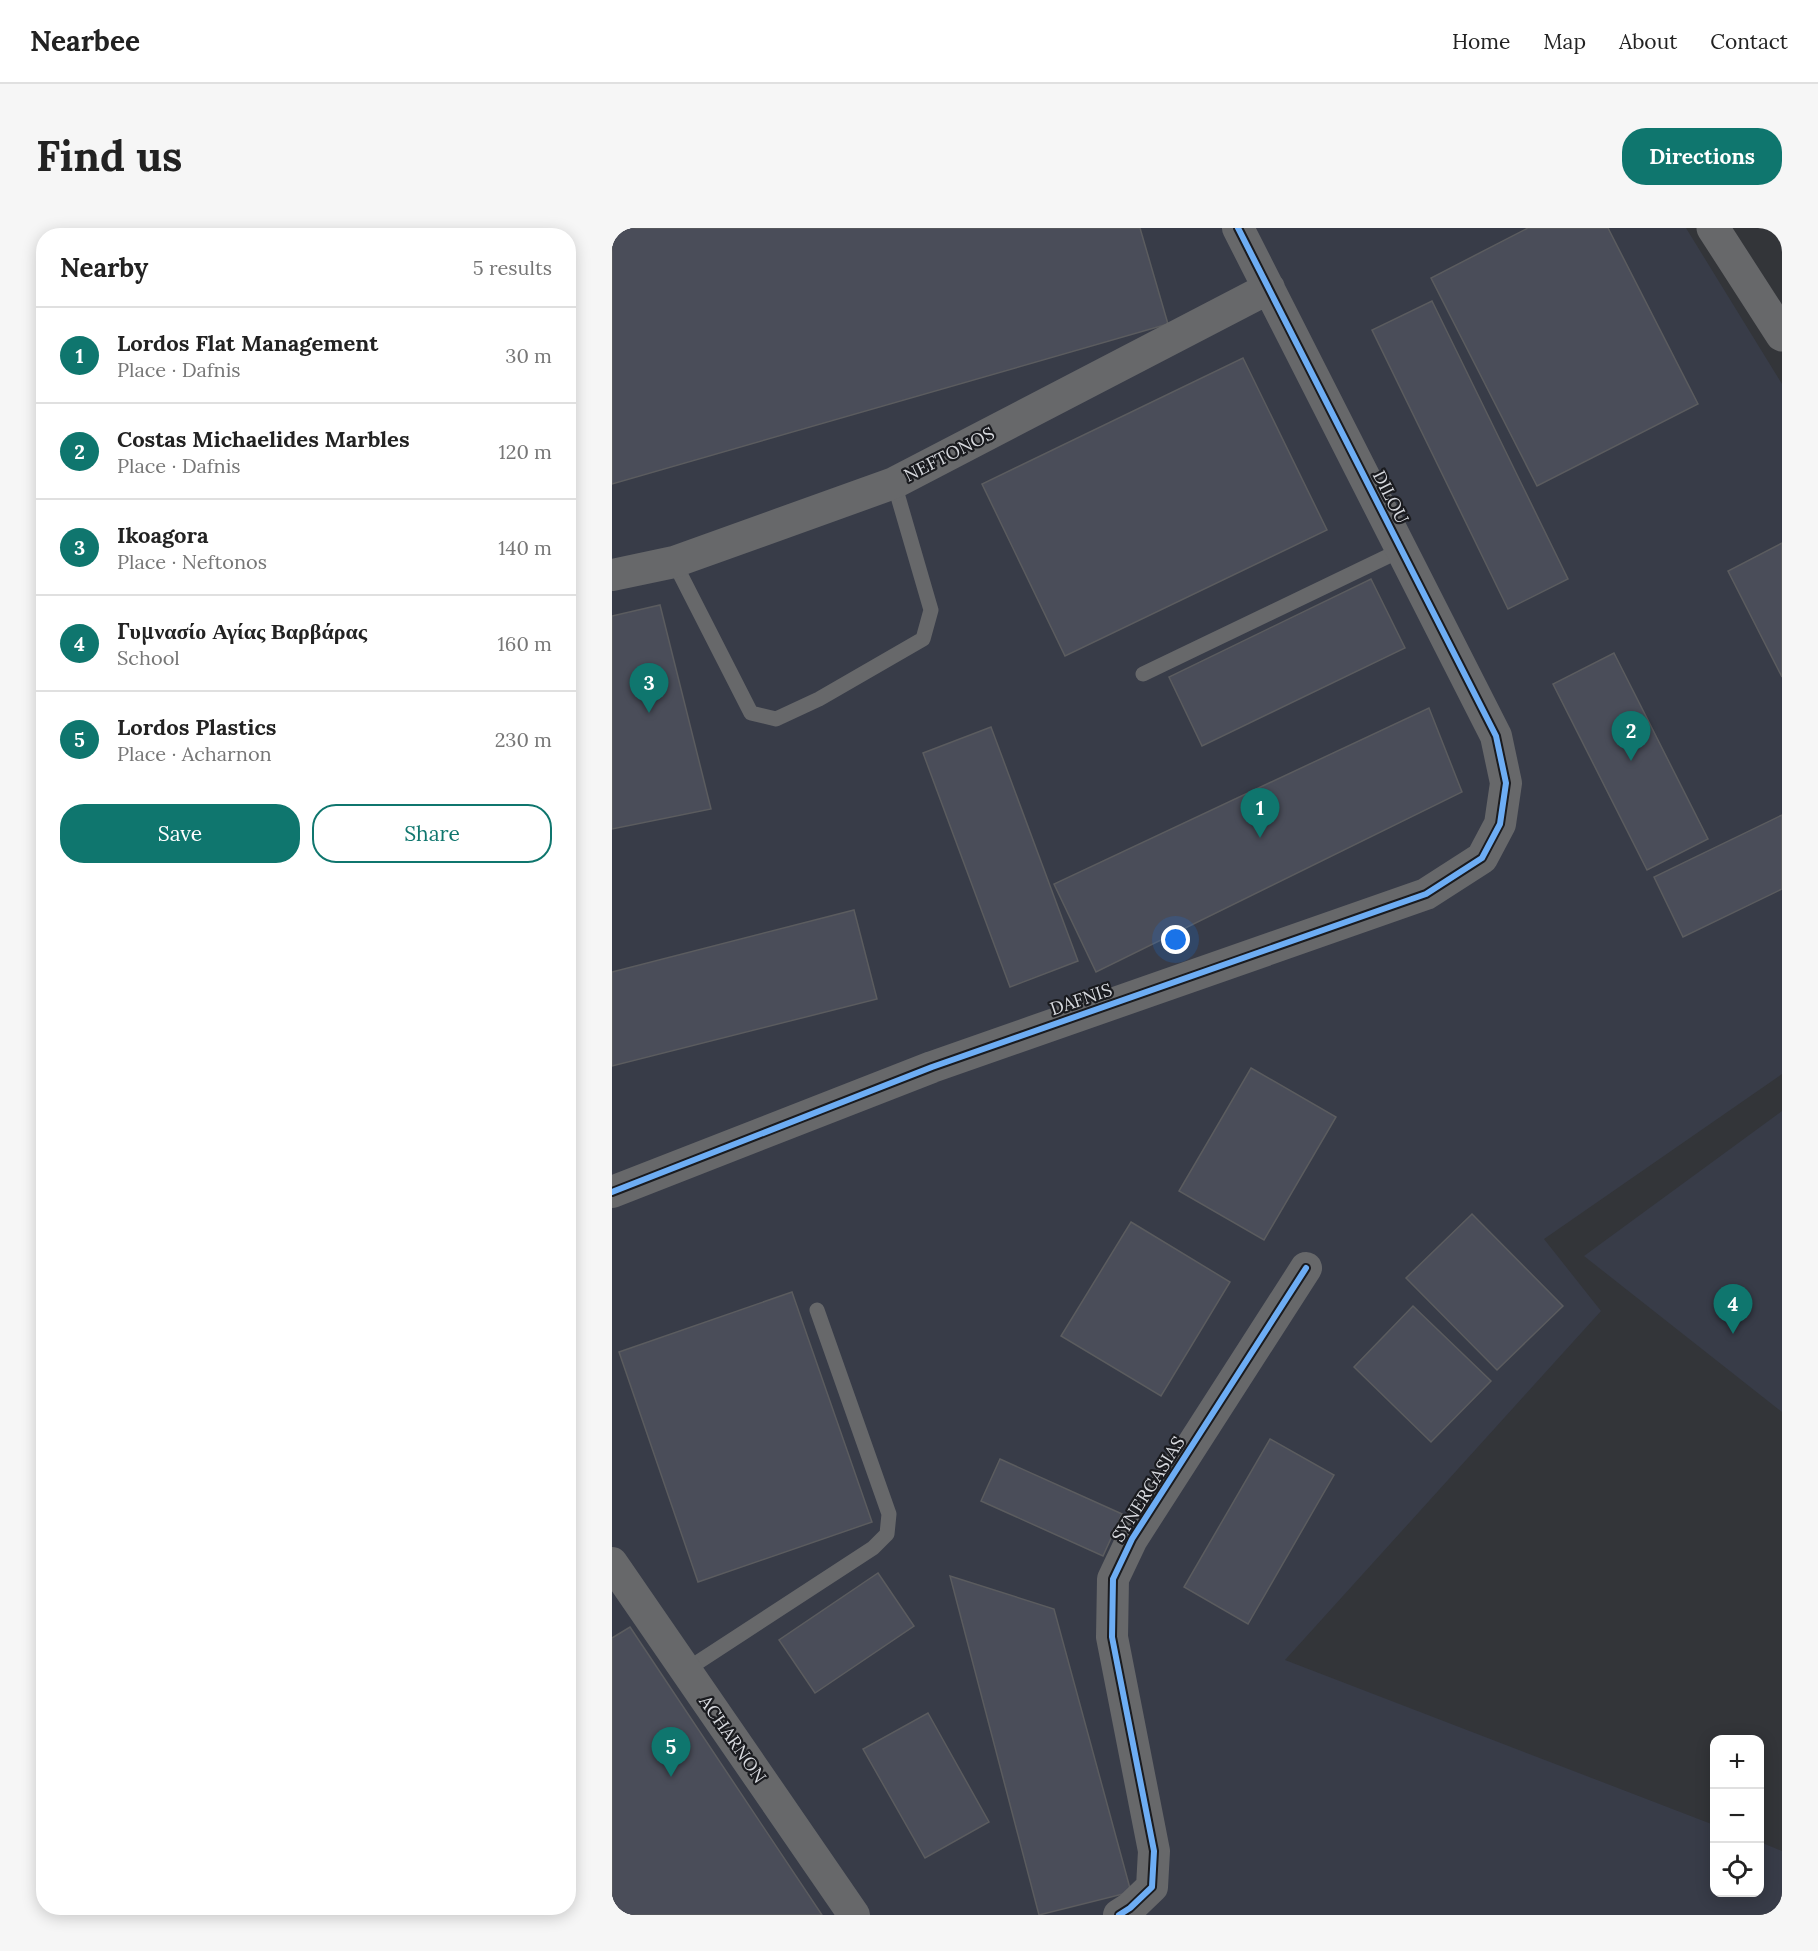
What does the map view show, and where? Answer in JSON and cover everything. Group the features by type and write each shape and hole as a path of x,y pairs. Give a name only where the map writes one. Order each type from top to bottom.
{"street":[{"name":"DILOU","path":"1238,228 1496,736 1506,783"},
{"path":"1713,228 1782,335"},
{"name":"NEFTONOS","path":"612,575 674,562 894,483 1269,288"},
{"name":"DAFNIS","path":"612,1192 932,1067 1426,894 1482,858 1500,824 1506,783"},
{"name":"SYNERGASIAS","path":"1119,1915 1152,1887 1154,1851 1112,1636 1113,1579 1132,1539 1306,1268"},
{"name":"ACHARNON","path":"612,1563 854,1915"}],"lane":[{"path":"674,562 751,713 776,719 819,699 923,639 931,610 894,483"},
{"path":"1143,674 1401,550"},
{"path":"686,1670 873,1548 887,1533 889,1514 817,1310"}],"shaded area":[{"path":"612,228 1686,228 1782,384 1782,1074 1544,1239 1601,1311 1285,1660 1710,1823 1710,1897 1764,1897 1764,1844 1782,1851 1782,1915 612,1915"},
{"path":"1782,1111 1782,1412 1584,1256"}],"building":[{"path":"612,228 1140,228 1168,324 612,484"},
{"path":"1528,228 1608,228 1698,404 1537,486 1431,278"},
{"path":"1432,301 1568,579 1508,609 1372,330"},
{"path":"1243,358 1327,530 1065,656 982,484"},
{"path":"1782,543 1782,677 1728,571"},
{"path":"1371,579 1405,648 1202,746 1169,677"},
{"path":"660,605 711,809 612,829 612,616"},
{"path":"1614,653 1708,839 1647,870 1553,684"},
{"path":"1429,708 1462,792 1096,972 1054,884"},
{"path":"991,727 1078,961 1010,987 923,753"},
{"path":"1782,815 1782,889 1683,937 1654,877"},
{"path":"854,910 877,999 612,1066 612,972"},
{"path":"1251,1068 1336,1117 1264,1240 1179,1191"},
{"path":"1472,1214 1563,1306 1497,1370 1406,1278"},
{"path":"1131,1222 1230,1282 1161,1396 1061,1336"},
{"path":"792,1292 872,1522 698,1582 619,1352"},
{"path":"1413,1306 1491,1381 1431,1442 1354,1367"},
{"path":"1270,1439 1334,1475 1248,1624 1184,1587"},
{"path":"1000,1459 1122,1514 1103,1556 981,1501"},
{"path":"878,1573 914,1626 815,1693 779,1640"},
{"path":"950,1576 1054,1609 1131,1892 1039,1915"},
{"path":"630,1627 822,1915 612,1915 612,1638"},
{"path":"928,1713 989,1822 925,1858 863,1749"}],"cycle path":[{"path":"612,1192 932,1067 1426,894 1482,858 1500,824 1506,783 1496,736 1238,228"},
{"path":"1119,1915 1152,1887 1154,1851 1112,1637 1113,1579 1132,1539 1306,1268"}],"place":[{"name":"Ikoagora","path":"649,713"},
{"name":"Costas Michaelides Marbles","path":"1631,761"},
{"name":"Lordos Flat Management","path":"1260,838"},
{"name":"Γυμνασίο Αγίας Βαρβάρας","path":"1733,1334"},
{"name":"Lordos Plastics","path":"671,1777"}]}
